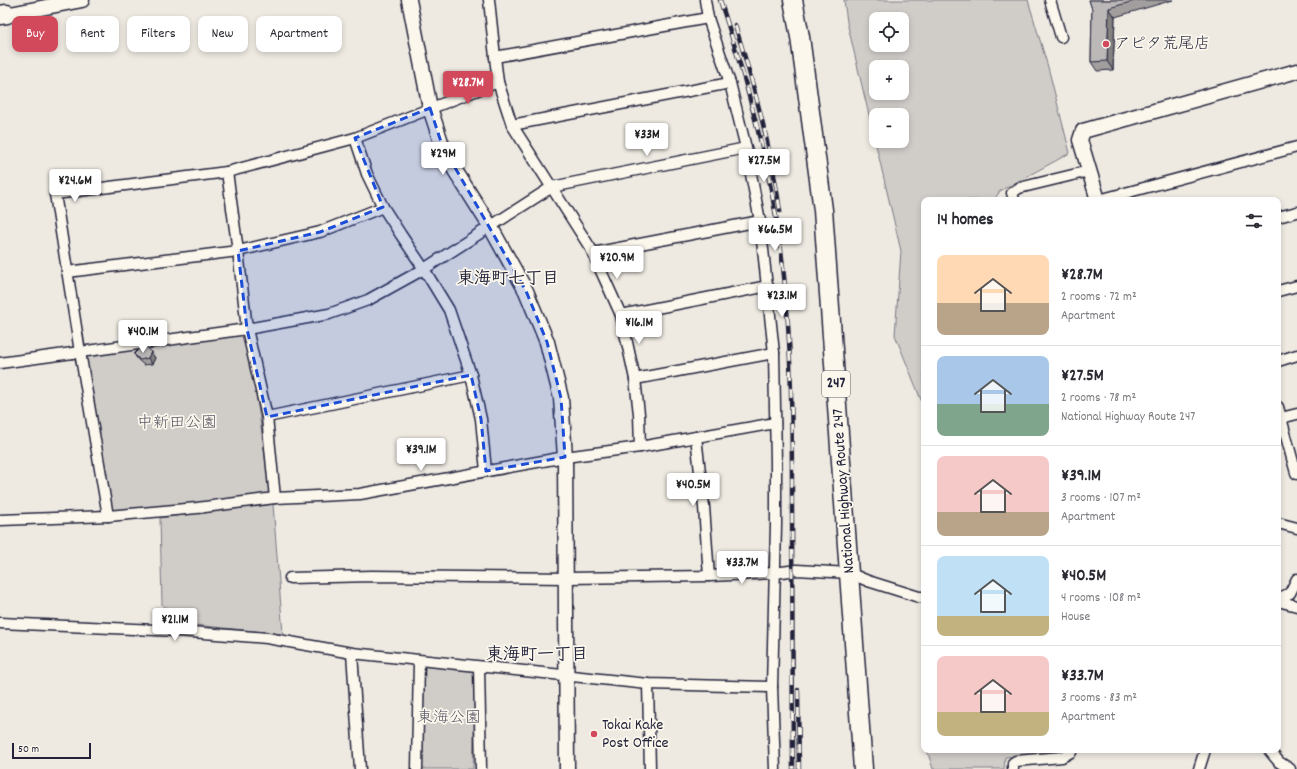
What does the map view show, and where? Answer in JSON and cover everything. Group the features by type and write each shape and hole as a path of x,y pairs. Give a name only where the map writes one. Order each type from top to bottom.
{"highway":[{"name":"National Highway Route 247","path":"793,0 800,38 823,210 863,769"}],"street":[{"path":"2,15 82,0"},
{"path":"409,0 430,108 442,145 456,172 490,226 526,291 547,342 561,398 565,457 567,578 567,769"},
{"path":"489,0 494,58 498,82 512,125 593,253 621,315 635,379 639,414 640,447"},
{"path":"705,0 708,18 730,83 746,148 760,221 768,286 774,352 776,517 772,687 775,769"},
{"path":"1050,0 1061,36"},
{"path":"494,58 708,18"},
{"path":"1097,197 1080,140 1083,131 1297,71"},
{"path":"108,516 55,194 226,172 355,138 498,82"},
{"path":"512,125 730,83"},
{"path":"355,138 367,174 383,207 424,269 448,310 471,375 482,419 486,471"},
{"path":"1109,197 1297,147"},
{"path":"0,363 247,329 329,314 368,300 424,269 552,187 746,148"},
{"path":"1013,197 1012,193 1019,188 1089,171"},
{"path":"226,172 238,251 247,329 267,417 275,498"},
{"path":"67,272 238,251 320,232 383,207"},
{"path":"1281,216 1297,212"},
{"path":"593,253 760,221"},
{"path":"621,315 768,286"},
{"path":"1281,290 1297,286"},
{"path":"635,379 774,352"},
{"path":"1281,359 1297,355"},
{"path":"267,417 471,375"},
{"path":"1297,414 1281,418 1297,474"},
{"path":"0,520 108,516 197,508 275,498 360,494 565,457 640,447 775,423"},
{"path":"696,437 704,507 709,576"},
{"path":"1281,525 1297,528"},
{"path":"290,578 372,576 567,578 709,576 774,573 797,570 849,573 868,581 921,597"},
{"path":"1281,598 1290,593 1297,579"},
{"path":"1281,601 1297,606"},
{"path":"0,623 178,631 267,638 352,654 648,684 772,687"},
{"path":"352,654 360,769"},
{"path":"417,769 419,661"},
{"path":"479,667 481,769"},
{"path":"648,684 650,769"},
{"path":"1013,769 1013,764 1016,761 1062,757 1069,753"},
{"path":"1199,769 1204,753"},
{"path":"1272,753 1279,762 1290,769"}],"highlighted area":[{"path":"430,108 442,145 526,291 547,342 561,398 565,457 486,471 481,419 471,375 267,417 247,329 238,251 320,232 383,207 355,138"}],"green space":[{"path":"844,0 1028,0 1048,67 1070,153 1000,191 996,197 921,197 921,400 895,335 901,251 877,148 909,148 909,108 869,108 869,115 847,22"},
{"name":"中新田公園","path":"247,329 270,491 267,495 108,516 80,352"},
{"path":"273,504 283,634 195,625 162,605 160,518"},
{"name":"東海公園","path":"424,666 476,666 473,769 422,769"},
{"path":"928,753 1060,753 1005,757 1004,769 933,769"}],"building":[{"path":"1089,0 1138,0 1109,8 1107,61 1091,62 1092,9"},
{"path":"147,347 151,352 148,358 140,360 134,354 139,349"}],"railway":[{"path":"720,0 748,93 764,155 771,187 785,282 791,411 793,769"},
{"path":"735,25 761,117 772,164 780,211"},
{"path":"798,690 799,769"}],"place":[{"name":"アピタ荒尾店","path":"1106,44"},
{"name":"Tokai Kake Post Office","path":"594,734"}],"district":[{"name":"東海町七丁目","path":"508,280"},
{"name":"東海町一丁目","path":"537,656"}]}
